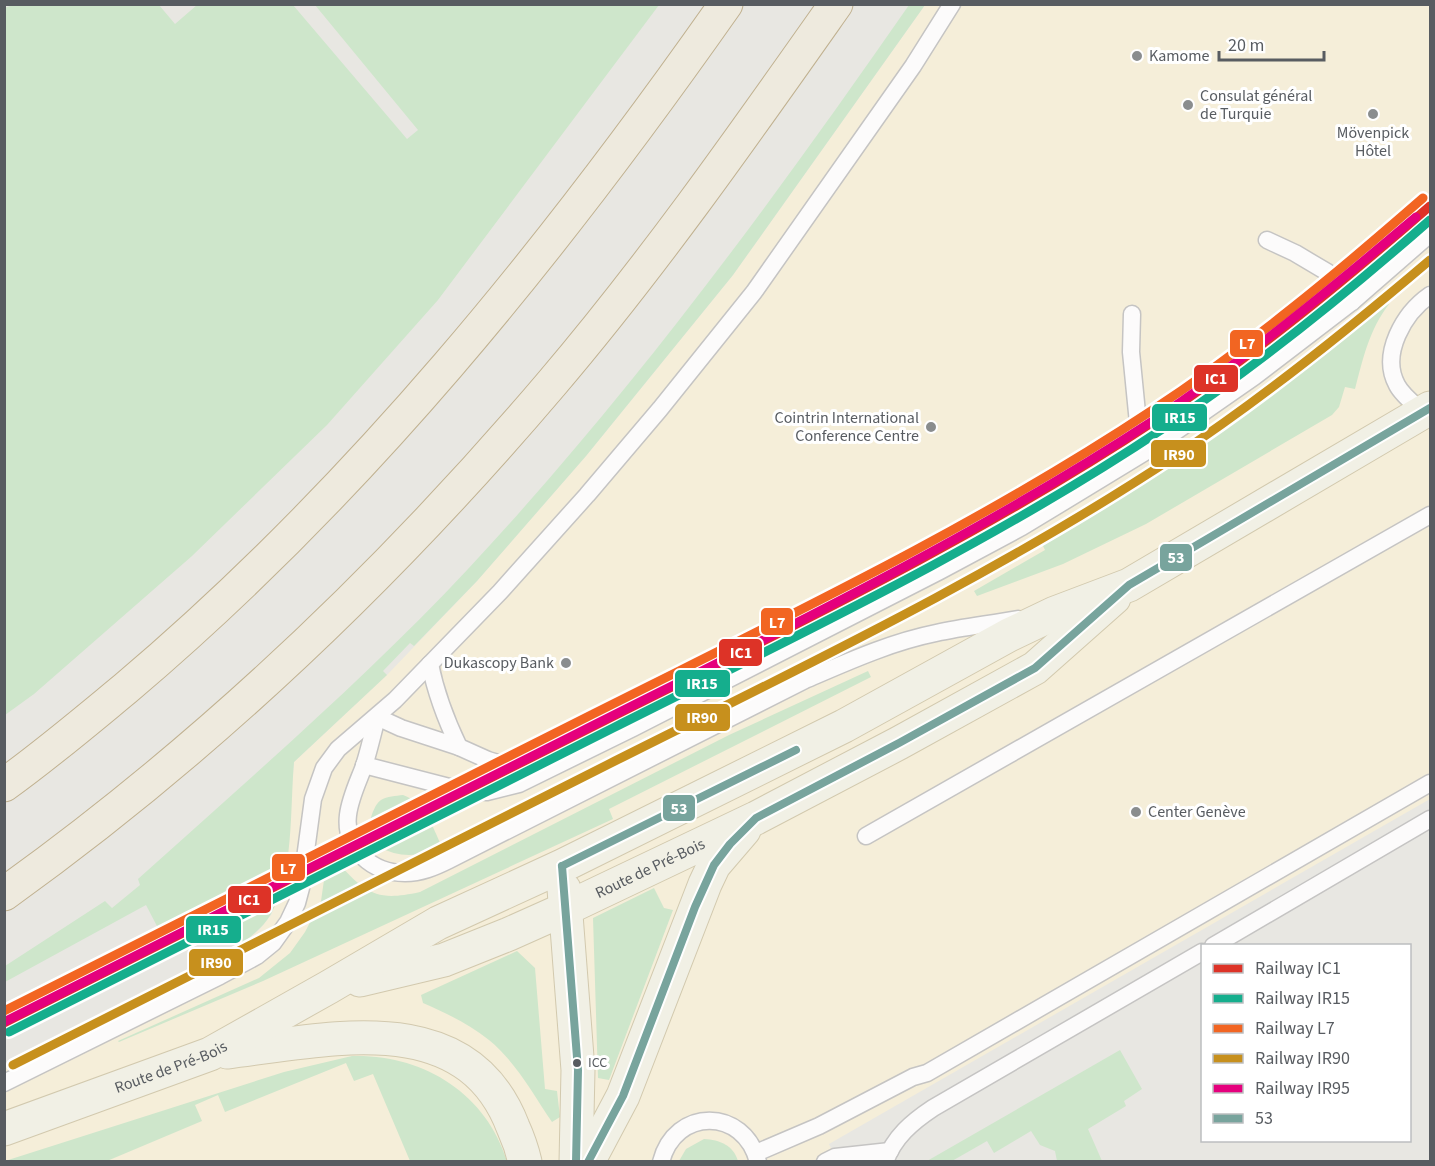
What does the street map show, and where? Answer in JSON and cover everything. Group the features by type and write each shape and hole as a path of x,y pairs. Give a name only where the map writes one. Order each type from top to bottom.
{"highway":[{"path":"4,785 84,723 223,603 355,470 465,347 532,265 598,182 726,4"},
{"path":"4,894 115,812 212,731 331,622 420,531 553,382 612,308 742,138 836,4"}],"main road":[{"name":"Route de Pré-Bois","path":"4,1129 210,1054 438,923 562,866 844,726 1009,635 1055,613 1129,585 1428,405"},
{"name":"Route de Pré-Bois","path":"329,987 444,960 565,909 756,818 1035,668 1129,585"},
{"path":"588,1161 623,1096 695,907 714,865 730,844 756,818"},
{"path":"562,866 578,1070 576,1161"},
{"path":"210,1054 366,1038 407,1040 436,1048 462,1060 495,1090 508,1114 525,1161"}],"lane":[{"path":"4,1083 220,976 257,956 273,943 288,922 297,903 313,799 324,768 338,749 377,717 500,592 587,495 717,340 913,66 952,4"},
{"path":"364,765 457,789 479,792 519,784 558,765 940,571 1040,516 1152,448 1254,377 1352,302 1431,234"},
{"path":"1267,240 1327,272 1352,302"},
{"path":"1428,405 1398,388 1390,364 1399,333 1414,310 1431,295"},
{"path":"1132,314 1131,351 1138,423 1152,448"},
{"path":"866,836 1431,515"},
{"path":"377,717 348,816 350,838 359,853 374,866 394,872 414,873 449,860 805,680 856,658 935,633 1055,613"},
{"path":"430,664 439,700 459,747"},
{"path":"377,717 401,728 508,766 558,765"},
{"path":"661,1161 669,1141 677,1133 686,1126 707,1120 718,1121 738,1129 749,1140 757,1157 913,1077 927,1073 1431,783"},
{"path":"1215,944 1431,819"},
{"path":"825,1161 835,1156 888,1156 904,1130 933,1108 1201,953"}],"shaded area":[{"path":"925,5 1430,5 1430,799 829,1144 837,1161 5,1162 5,1065 238,947 260,929 271,915 284,882 294,762 387,675 477,581 586,456 733,275"}],"green space":[{"path":"13,5 159,5 175,24 197,5 293,5 407,139 418,130 315,5 659,5 438,300 327,425 192,556 34,694 5,715 4,8"},
{"path":"909,5 925,5 733,275 586,456 477,581 414,646 410,643 383,671 387,675 294,762 290,840 284,880 271,914 260,928 238,947 214,899 158,928 146,905 5,982 5,966 105,901 112,908 140,885 138,879 348,689 468,569 587,435 699,295 806,151"},
{"path":"1387,302 1389,304 1376,324 1368,345 1355,389 1345,387 1339,407 1332,415 1146,524 1063,564 977,596 974,591 1045,550 1039,538 1107,501 1208,436 1299,371"},
{"path":"868,671 871,677 609,809 613,819 263,981 118,1041 259,978 290,953 305,932 321,901 326,866 336,861 355,881 372,892 392,896 420,892 729,735"},
{"path":"403,795 423,809 442,847 411,855 393,853 385,850 373,839 370,821 377,804 386,798"},
{"path":"654,888 664,908 673,910 609,1080 598,1078 593,918"},
{"path":"517,951 535,968 545,1089 557,1091 560,1117 552,1122 523,1078 498,1048 465,1024 423,1003 421,995"},
{"path":"1120,1050 1142,1089 1124,1101 1126,1106 1088,1129 1102,1161 1057,1161 1055,1151 1040,1145 1031,1131 994,1153 987,1141 952,1161 927,1161"},
{"path":"352,1056 378,1057 403,1062 427,1070 448,1082 467,1097 484,1116 497,1137 507,1161 410,1161 373,1074 354,1081 346,1063 225,1112 218,1095 195,1105 202,1121 107,1161 5,1161 284,1072"},
{"path":"704,1139 725,1144 733,1151 738,1161 679,1161 686,1149"}],"rail line":[{"name":"L7","path":"4,1011 806,607 1016,494 1084,454 1222,362 1324,282 1423,198"},
{"name":"IC1","path":"4,1023 815,615 1022,503 1156,420 1228,370 1331,290 1430,206"},
{"name":"IR95","path":"4,1022 799,622 1013,506 1151,422 1220,374 1320,297 1416,217"},
{"name":"IR15","path":"9,1032 824,622 1031,511 1164,428 1233,379 1334,302 1430,220"},
{"name":"IR90","path":"13,1065 897,619 1039,540 1177,455 1243,409 1338,336 1430,260"}],"transit line":[{"name":"53","path":"588,1162 623,1096 695,907 714,865 730,844 756,818 1035,668 1129,585 1430,408"},
{"name":"53","path":"562,866 796,750"},
{"name":"53","path":"562,866 578,1070 576,1162"}],"place":[{"name":"Kamome","path":"1137,56"},
{"name":"Consulat général de Turquie","path":"1188,105"},
{"name":"Mövenpick Hôtel","path":"1373,114"},
{"name":"Cointrin International Conference Centre","path":"931,427"},
{"name":"Dukascopy Bank","path":"566,663"},
{"name":"Center Genève","path":"1136,812"},
{"name":"ICC","path":"577,1063"}]}
